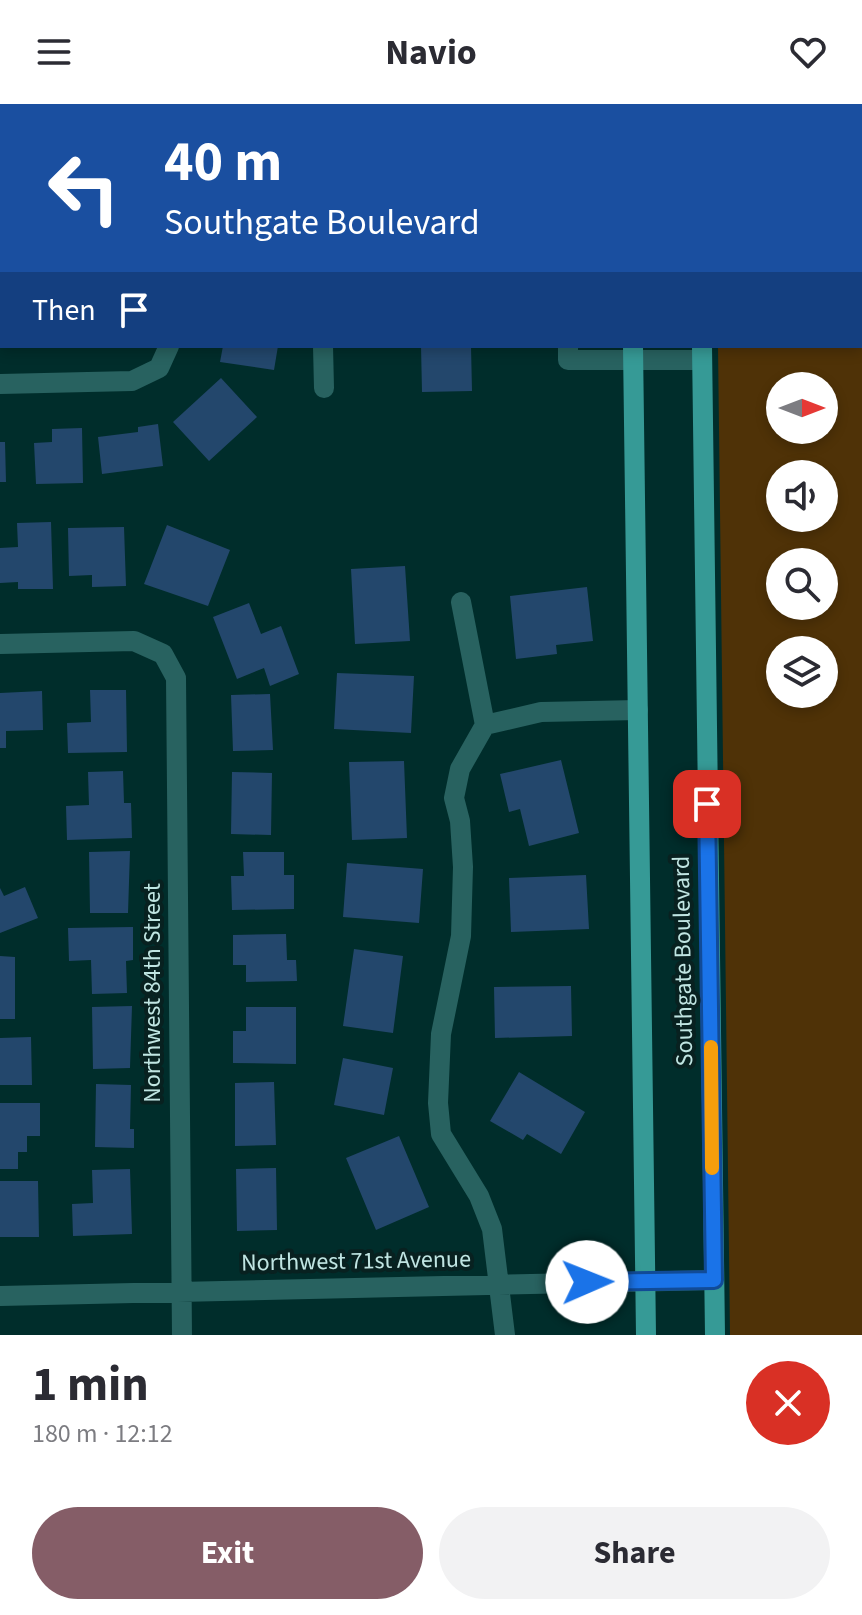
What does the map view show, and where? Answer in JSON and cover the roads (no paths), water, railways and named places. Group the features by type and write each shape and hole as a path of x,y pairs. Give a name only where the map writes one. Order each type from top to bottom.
{"main road":[{"name":"Southgate Boulevard","path":"633,353 646,1335"},
{"name":"Southgate Boulevard","path":"702,353 715,1335"}],"street":[{"path":"0,384 132,381 159,368 168,348"},
{"path":"323,348 324,388"},
{"path":"568,353 702,353"},
{"path":"461,602 485,725 460,769 454,798 460,821 463,867 461,936 441,1034 438,1103 441,1134 479,1196 492,1229 505,1335"},
{"name":"Northwest 84th Street","path":"0,644 134,641 163,654 176,678 182,1335"},
{"path":"485,725 541,712 638,710"},
{"name":"Northwest 71st Avenue","path":"0,1296 714,1280"}]}
